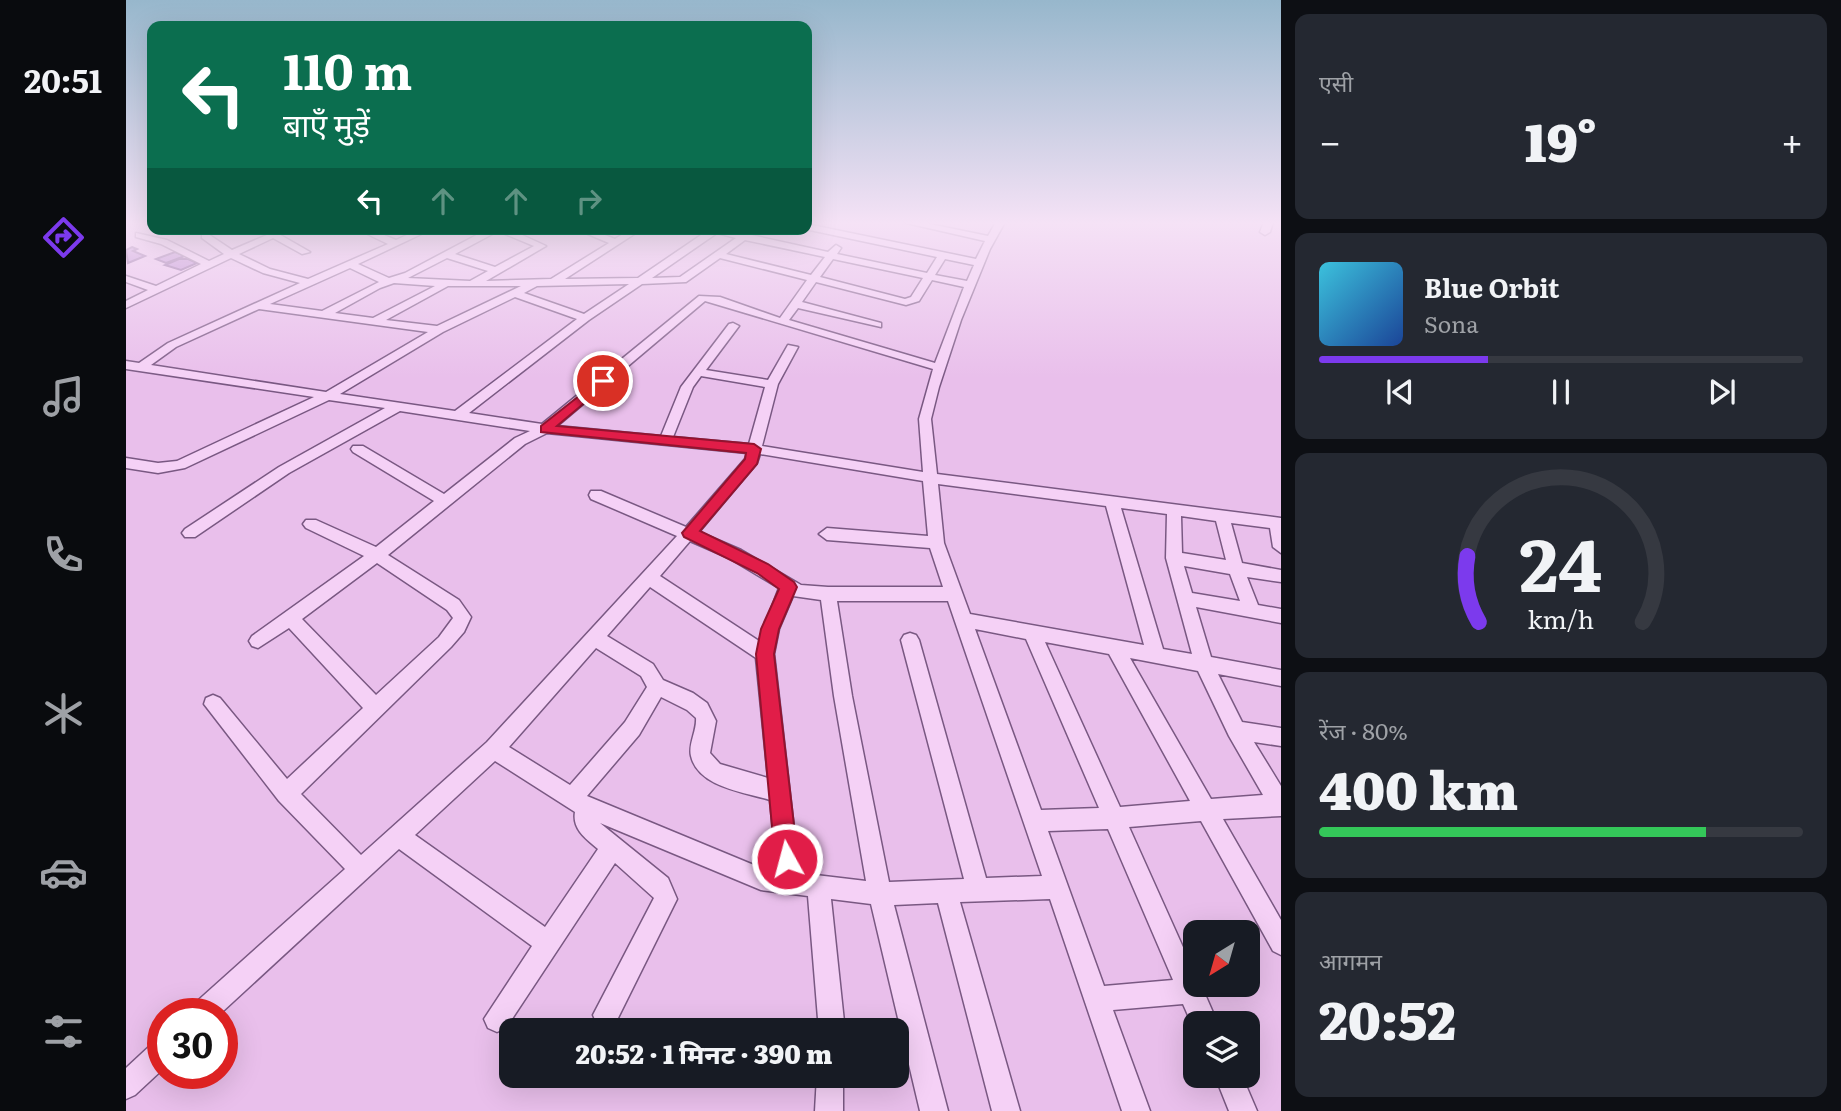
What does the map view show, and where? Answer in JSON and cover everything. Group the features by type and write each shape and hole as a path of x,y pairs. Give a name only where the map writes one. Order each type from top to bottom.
{"street":[{"path":"126,305 190,274"},
{"path":"276,274 310,283"},
{"path":"133,367 172,345 331,274"},
{"path":"374,274 392,281 472,284 639,283 686,279 693,274"},
{"path":"323,315 407,274"},
{"path":"472,284 491,274"},
{"path":"552,283 567,274"},
{"path":"457,416 585,318 652,274"},
{"path":"794,274 906,302 915,299 929,276"},
{"path":"782,322 817,274"},
{"path":"919,274 970,285"},
{"path":"975,274 933,387 925,419 936,543 1136,1111"},
{"path":"126,279 155,289"},
{"path":"126,463 158,468 180,465 327,396 439,330 536,283"},
{"path":"374,321 446,284"},
{"path":"515,293 585,318"},
{"path":"258,641 377,555 520,441 545,429 705,297 941,368"},
{"path":"795,304 877,325"},
{"path":"257,306 439,330"},
{"path":"666,439 687,387 733,326"},
{"path":"220,998 494,749 689,533 752,460 772,384 792,346"},
{"path":"133,367 545,429 754,449 932,478 1279,524 1281,547"},
{"path":"698,372 772,384"},
{"path":"190,533 284,470 397,407"},
{"path":"358,449 443,500"},
{"path":"596,495 689,533 762,568 788,587 808,593 954,594"},
{"path":"1112,501 1156,656"},
{"path":"1034,821 1116,818 1281,804 1236,730 1204,665 1174,558 1174,510"},
{"path":"1222,517 1236,569 1251,609"},
{"path":"286,794 445,642 458,627 462,617 453,605 377,555 311,524"},
{"path":"827,534 936,543"},
{"path":"1174,558 1281,576"},
{"path":"648,577 765,654"},
{"path":"788,587 770,629 765,654 789,881"},
{"path":"828,594 843,696 880,894 934,1111"},
{"path":"1185,597 1281,616"},
{"path":"290,618 376,708"},
{"path":"963,621 1281,678"},
{"path":"1032,633 1183,973"},
{"path":"594,636 647,670 656,686 698,707 704,713 706,725 700,755 709,769 779,792"},
{"path":"910,640 978,890"},
{"path":"1115,649 1281,943"},
{"path":"579,803 644,712 656,686"},
{"path":"213,704 286,794 361,870"},
{"path":"1236,730 1281,737"},
{"path":"494,749 579,803 627,827 761,879 880,894 1057,887"},
{"path":"579,803 589,828 660,886 666,899 606,1015"},
{"path":"399,836 548,943"},
{"path":"497,1018 612,848"},
{"path":"818,886 831,1018"},
{"path":"946,891 1006,1111"},
{"path":"1097,999 1183,992"},
{"path":"126,1086 147,1066"},
{"path":"828,1111 829,1088"},
{"path":"1233,1088 1243,1111"}],"route":[{"path":"603,381 545,429 754,449 752,460 689,533 762,568 788,587 775,614 765,654 787,859"}]}
